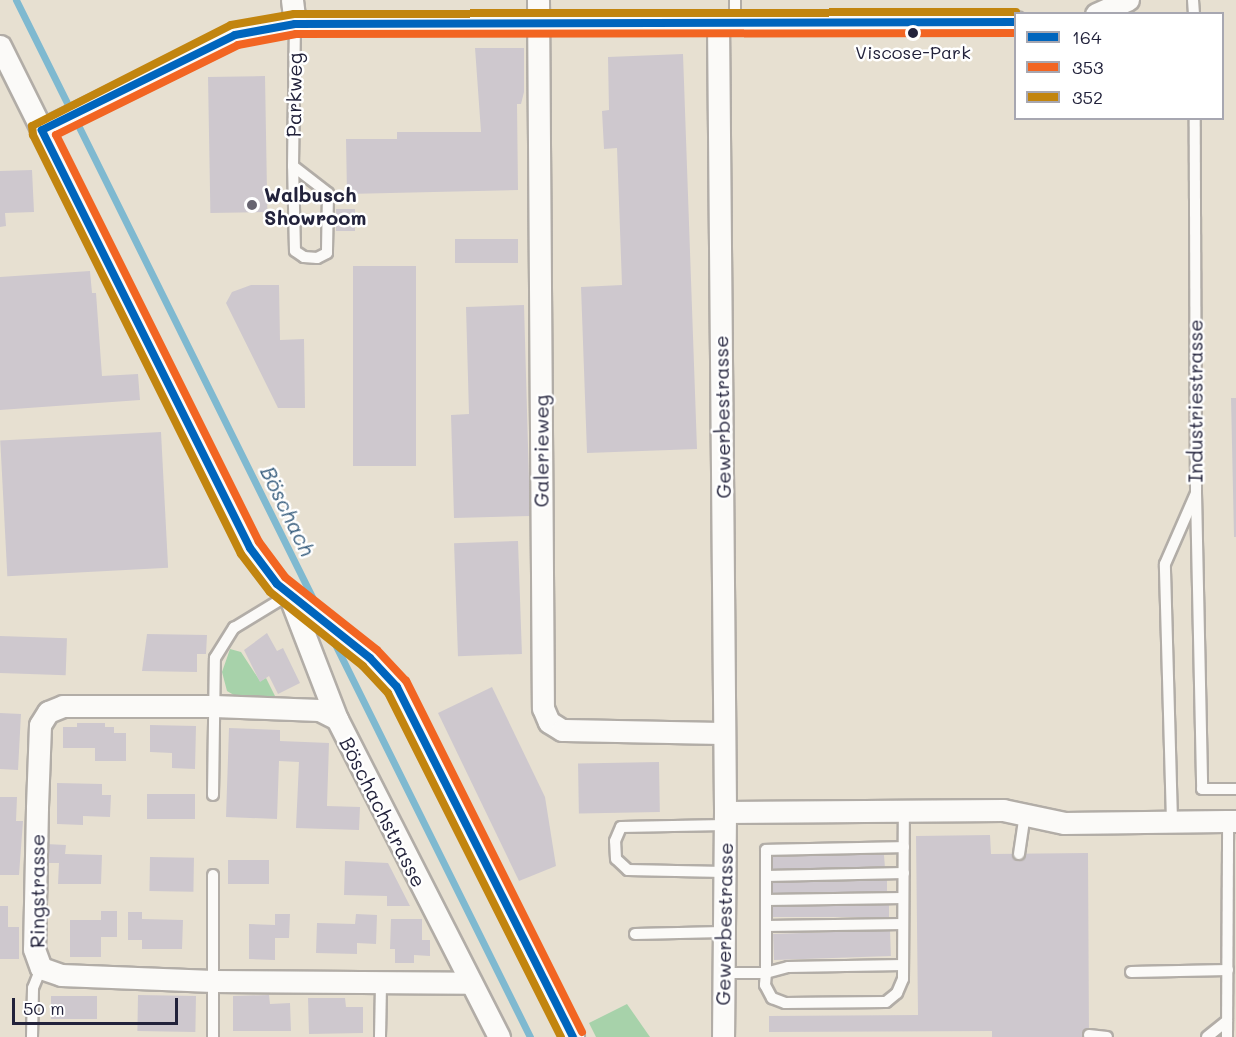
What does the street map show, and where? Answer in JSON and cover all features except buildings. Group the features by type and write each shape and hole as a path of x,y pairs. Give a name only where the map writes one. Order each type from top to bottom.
{"street":[{"path":"292,0 295,24"},
{"name":"Galerieweg","path":"538,0 543,708 549,722 562,730 724,733"},
{"path":"1101,12 1128,0"},
{"name":"Gewerbestrasse","path":"723,1037 726,22"},
{"path":"42,130 235,35 295,24 1014,22"},
{"name":"Böschachstrasse","path":"0,46 250,548 289,596 370,658 397,687 573,1037"},
{"name":"Böschachstrasse","path":"289,596 337,719 499,1037"},
{"name":"Ringstrasse","path":"337,719 319,711 214,706 63,706 48,712 40,724 37,808 34,949 41,968 61,975 213,981 471,983"},
{"path":"725,818 904,810 1004,810 1064,823 1232,821"}],"lane":[{"path":"726,22 735,0"},
{"name":"Parkweg","path":"293,166 328,193 327,253 317,258 304,257 295,251 293,166 295,24"},
{"name":"Industriestrasse","path":"1172,821 1165,564 1196,493 1195,120"},
{"path":"1196,493 1202,789 1236,789"},
{"path":"213,795 215,658 234,628 289,596"},
{"path":"904,810 904,847 904,873 903,898 903,965 897,993 886,1002 785,1003 772,998 765,985 765,850 904,847"},
{"path":"1019,854 1025,814"},
{"path":"724,872 628,870 616,859 615,841 621,827 725,818"},
{"path":"1227,1037 1232,821"},
{"path":"765,876 904,873"},
{"path":"213,875 213,1037"},
{"path":"765,900 903,898"},
{"path":"765,926 903,924"},
{"path":"635,934 723,932"},
{"path":"723,973 766,974 788,967 903,965"},
{"path":"32,1037 33,988 41,968"},
{"path":"1131,972 1227,970"},
{"path":"380,1037 381,984"},
{"path":"1207,1037 1227,1021"},
{"path":"1089,1035 1107,1037"}],"green space":[{"path":"230,649 241,652 260,681 266,678 277,700 239,698 227,691 222,672"},
{"path":"627,1004 650,1037 596,1037 589,1023"}],"waterway":[{"name":"Böschach","path":"16,0 317,607"},
{"name":"Böschach","path":"331,636 530,1037"}],"transit line":[{"name":"352","path":"561,1037 388,693 363,666 270,592 241,554 33,135 32,126 231,25 294,14 1014,12"},
{"name":"164","path":"573,1037 397,687 370,658 277,584 250,548 42,130 235,35 295,24 1014,22"},
{"name":"353","path":"582,1032 406,681 377,650 285,577 259,542 56,135 238,45 296,34 1014,33"}],"place":[{"name":"Viscose-Park","path":"913,33"},
{"name":"Walbusch Showroom","path":"252,205"}]}
